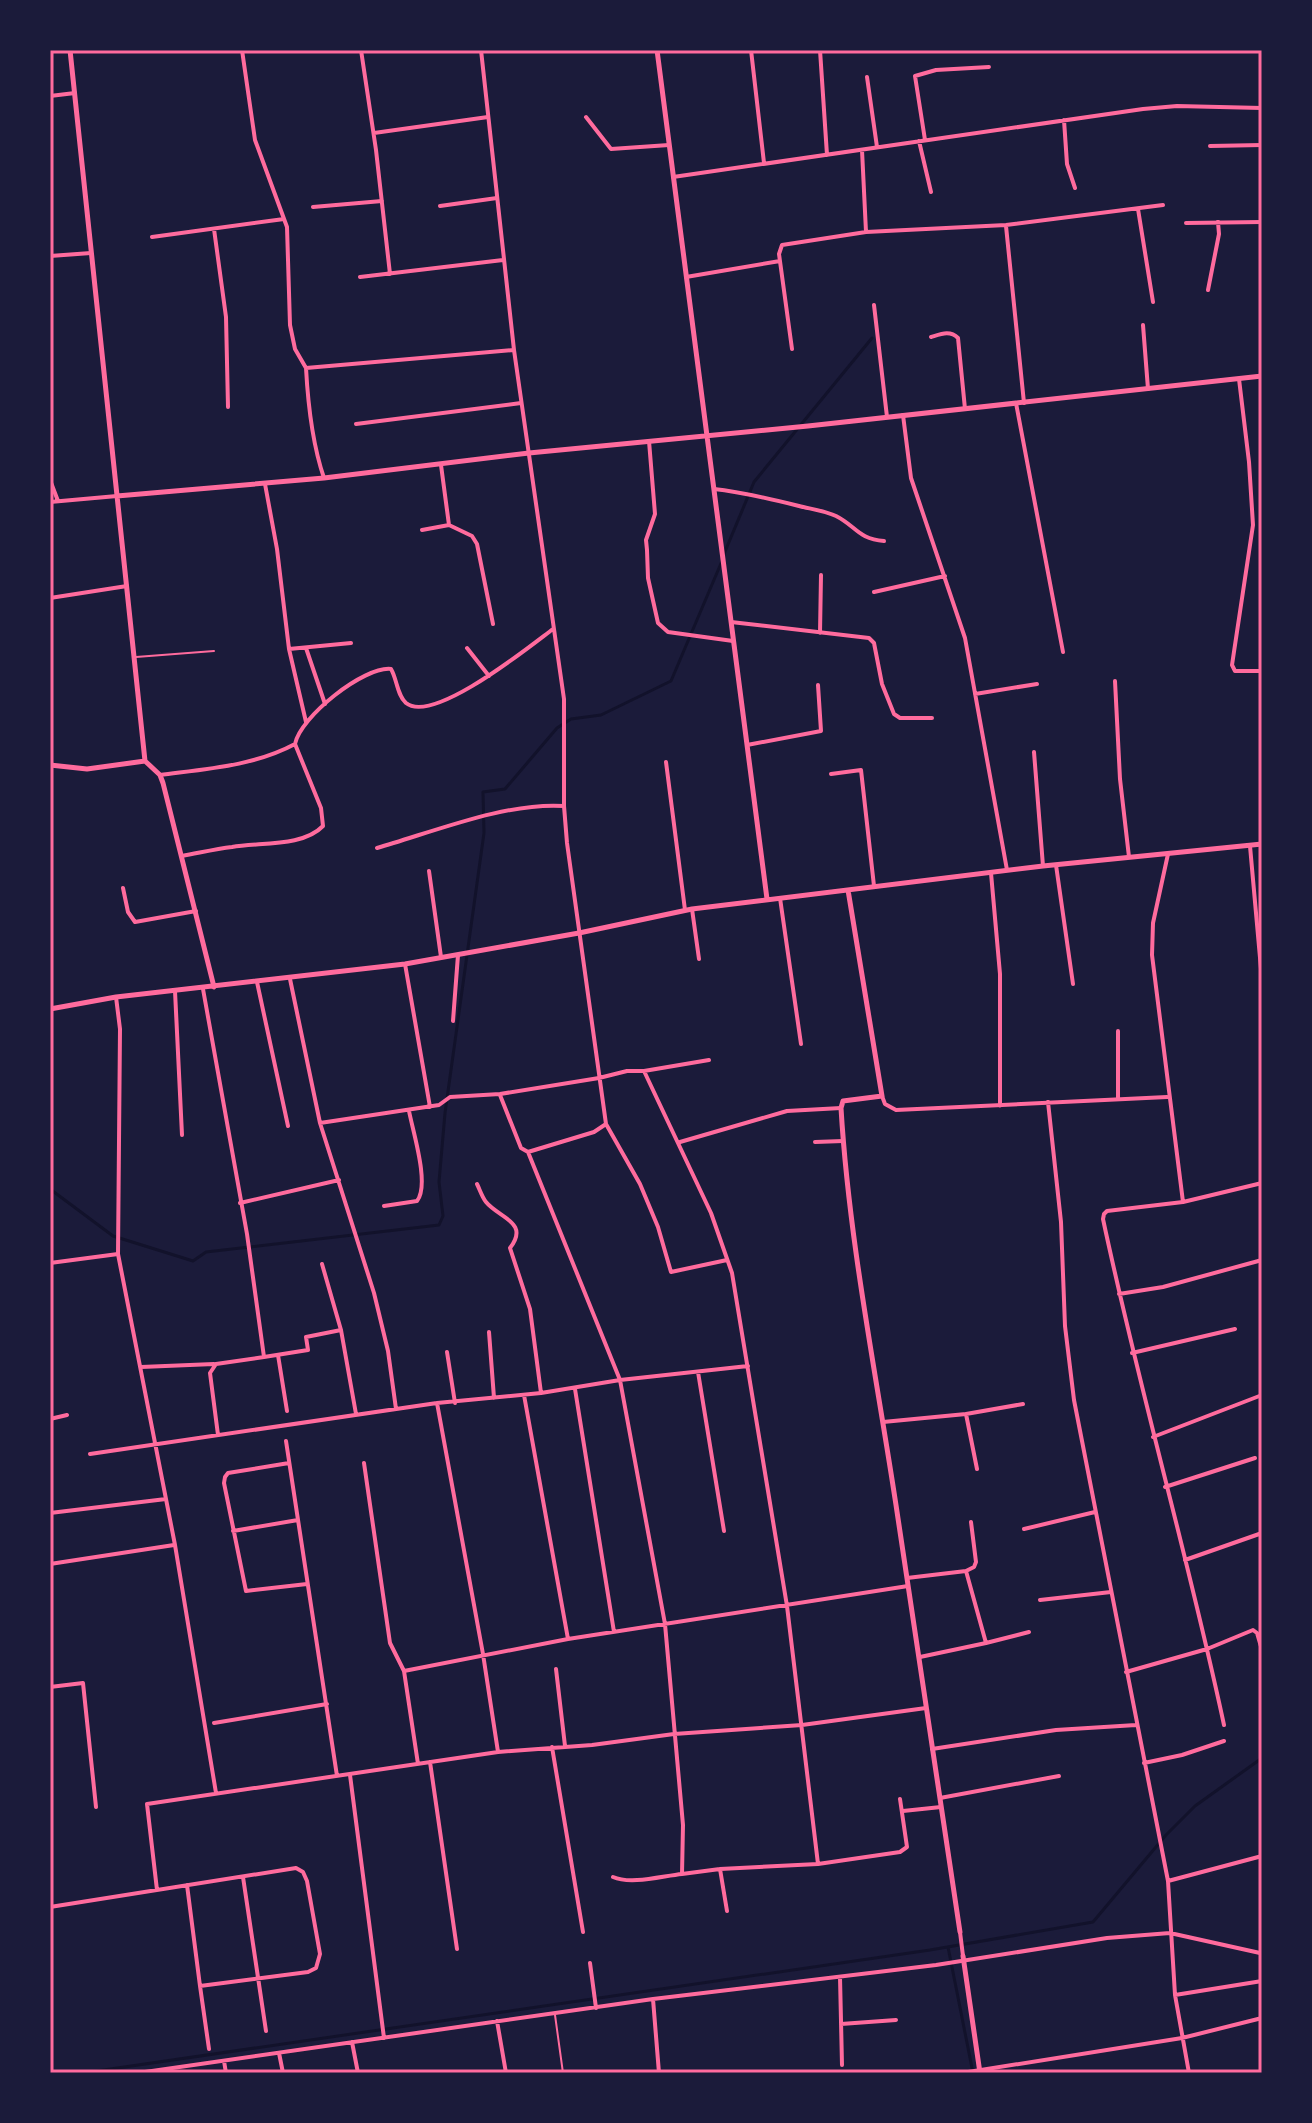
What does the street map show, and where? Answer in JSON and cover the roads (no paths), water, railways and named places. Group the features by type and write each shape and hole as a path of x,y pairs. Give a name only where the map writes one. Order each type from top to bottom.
{"street":[{"path":"70,50 145,761 160,775 214,987"},
{"path":"242,50 255,140 288,238 290,325 295,349 306,368 308,406 324,478"},
{"path":"361,50 390,274"},
{"path":"481,50 514,350 564,716 564,806 606,1124 640,1184 658,1227 671,1272 727,1260"},
{"path":"657,50 767,899"},
{"path":"751,50 764,164"},
{"path":"820,50 827,155"},
{"path":"931,192 915,76 936,70 989,67"},
{"path":"867,77 877,147"},
{"path":"50,96 75,93"},
{"path":"673,177 1177,106 1262,108"},
{"path":"374,133 488,117"},
{"path":"586,117 611,149 669,145"},
{"path":"1064,120 1067,164 1075,188"},
{"path":"1210,146 1262,145"},
{"path":"862,149 866,232"},
{"path":"440,206 497,198"},
{"path":"313,207 382,201"},
{"path":"792,349 780,261 779,249 782,245 866,232 1006,225 1163,205"},
{"path":"1138,209 1153,302"},
{"path":"152,237 284,219"},
{"path":"1208,290 1219,234 1218,221"},
{"path":"1186,223 1262,222"},
{"path":"1006,225 1024,403"},
{"path":"214,229 226,317 228,407"},
{"path":"50,256 92,253"},
{"path":"360,277 503,260"},
{"path":"686,277 780,261"},
{"path":"874,305 887,417"},
{"path":"1143,325 1148,389"},
{"path":"931,337 945,333 958,338 965,409"},
{"path":"306,368 514,350"},
{"path":"50,502 324,478 529,453 1262,376"},
{"path":"1239,379 1253,525 1232,665 1235,671 1241,673 1262,671"},
{"path":"356,424 522,402"},
{"path":"1016,403 1063,652"},
{"path":"903,415 911,478 965,638 1007,870"},
{"path":"649,441 655,514 646,540 648,578 658,623 668,632 733,641"},
{"path":"441,465 449,525"},
{"path":"50,480 58,501"},
{"path":"265,483 277,549 289,649 306,722"},
{"path":"713,489 746,493 834,515 851,525 859,535 884,541"},
{"path":"422,530 449,525 472,536 477,544 493,624"},
{"path":"820,633 821,575"},
{"path":"874,592 945,576"},
{"path":"50,598 127,586"},
{"path":"731,622 872,639 882,684 894,714 900,718 932,718"},
{"path":"182,856 295,839 316,833 323,826 321,808 295,744 306,722 337,693 386,668 391,669 395,676 402,699 407,705 416,707 456,695 489,676 553,629"},
{"path":"289,649 351,643"},
{"path":"306,648 325,704"},
{"path":"467,648 489,676"},
{"path":"1115,681 1120,779 1129,857"},
{"path":"975,694 1037,684"},
{"path":"747,745 821,731 818,685"},
{"path":"160,775 263,758 295,744"},
{"path":"1034,752 1043,866"},
{"path":"50,765 87,769 145,761"},
{"path":"666,762 699,959"},
{"path":"831,774 861,770 874,886"},
{"path":"377,848 492,813 564,806"},
{"path":"50,1009 116,997 405,964 579,933 689,909 1007,870 1262,844"},
{"path":"1250,846 1262,980"},
{"path":"1168,854 1152,944 1183,1202"},
{"path":"1056,865 1073,984"},
{"path":"429,871 441,957"},
{"path":"991,872 1000,974 1000,1106"},
{"path":"123,888 128,912 135,922 196,911"},
{"path":"848,890 885,1104 896,1110 1168,1096"},
{"path":"780,898 801,1044"},
{"path":"453,1021 460,954"},
{"path":"405,964 430,1107"},
{"path":"290,979 320,1123 374,1293 396,1409"},
{"path":"257,982 288,1126"},
{"path":"203,989 251,1258 264,1357"},
{"path":"175,991 182,1135"},
{"path":"116,997 120,1029 118,1254 175,1545 216,1793"},
{"path":"1118,1031 1118,1099"},
{"path":"320,1123 430,1107 450,1097 500,1094 709,1060"},
{"path":"644,1071 711,1213 727,1260 748,1366 787,1606 818,1864"},
{"path":"500,1094 521,1148 528,1152 620,1380 665,1624 683,1825 682,1874"},
{"path":"882,1096 843,1101 843,1141 881,1422 980,2072"},
{"path":"1048,1102 1061,1222 1065,1326 1074,1400 1168,1881 1175,1995 1189,2073"},
{"path":"679,1142 787,1111 841,1108"},
{"path":"384,1206 418,1201 422,1193 409,1111"},
{"path":"528,1152 594,1132 606,1124"},
{"path":"815,1142 843,1141"},
{"path":"240,1203 340,1180"},
{"path":"1224,1725 1132,1353 1103,1219 1105,1212 1183,1202 1262,1183"},
{"path":"477,1184 485,1202 512,1222 516,1230 516,1240 510,1248 530,1309 541,1393"},
{"path":"50,1263 118,1254"},
{"path":"1119,1294 1163,1287 1262,1260"},
{"path":"322,1264 341,1330 356,1414"},
{"path":"1132,1353 1235,1329"},
{"path":"141,1367 216,1364 308,1350 306,1337 341,1330"},
{"path":"489,1332 494,1398"},
{"path":"447,1352 455,1403"},
{"path":"278,1355 287,1411"},
{"path":"216,1364 210,1373 218,1435"},
{"path":"90,1454 437,1403 575,1389 620,1380 748,1366"},
{"path":"698,1372 724,1531"},
{"path":"575,1389 615,1632"},
{"path":"524,1395 568,1639"},
{"path":"1153,1437 1262,1395"},
{"path":"437,1403 498,1752"},
{"path":"881,1422 966,1414 1023,1404"},
{"path":"966,1414 977,1469"},
{"path":"50,1419 67,1415"},
{"path":"286,1441 337,1776"},
{"path":"1165,1487 1255,1458"},
{"path":"289,1463 228,1473 225,1477 233,1531 246,1591 308,1584"},
{"path":"364,1463 390,1643 404,1671 418,1764"},
{"path":"50,1513 166,1499"},
{"path":"1024,1529 1095,1512"},
{"path":"233,1531 298,1520"},
{"path":"907,1578 966,1571 974,1567 971,1522"},
{"path":"1185,1560 1262,1533"},
{"path":"50,1564 175,1545"},
{"path":"966,1571 986,1643"},
{"path":"404,1671 568,1639 908,1586"},
{"path":"1040,1600 1111,1592"},
{"path":"1126,1672 1207,1649 1253,1630 1257,1631 1262,1650"},
{"path":"919,1657 1029,1632"},
{"path":"556,1669 565,1746"},
{"path":"50,1687 83,1683 96,1807"},
{"path":"214,1723 327,1704"},
{"path":"157,1890 147,1804 498,1752 802,1725 926,1708"},
{"path":"932,1749 1056,1730 1136,1725"},
{"path":"1144,1763 1224,1741"},
{"path":"552,1747 583,1932"},
{"path":"430,1762 457,1949"},
{"path":"350,1775 384,2038"},
{"path":"940,1798 1059,1776"},
{"path":"613,1877 630,1880 720,1869 818,1864 900,1852 907,1847 900,1799"},
{"path":"903,1811 941,1807"},
{"path":"1168,1881 1262,1856"},
{"path":"50,1907 296,1868 303,1872 320,1954 316,1968 308,1972 200,1986"},
{"path":"720,1869 727,1911"},
{"path":"243,1877 266,2031"},
{"path":"187,1885 209,2049"},
{"path":"138,2073 653,1999 936,1965 964,1958 1107,1938 1170,1933 1260,1953"},
{"path":"590,1963 596,2008"},
{"path":"840,1977 842,2065"},
{"path":"1175,1995 1262,1981"},
{"path":"653,1999 659,2073"},
{"path":"964,2073 1182,2038 1262,2018"},
{"path":"841,2024 896,2020"},
{"path":"497,2021 506,2073"},
{"path":"352,2042 358,2073"},
{"path":"279,2053 283,2073"},
{"path":"224,2061 226,2073"}],"lane":[{"path":"134,657 214,651"},
{"path":"555,2013 563,2073"}],"waterway":[{"path":"724,554 754,482 872,338"},
{"path":"50,1189 113,1236 193,1261 206,1252 439,1225 443,1216 439,1182 445,1113 484,833 483,792 505,789 557,728 571,719 601,715 671,681 722,561"},
{"path":"83,2073 930,1950 1093,1922 1166,1835 1195,1806 1262,1758"},
{"path":"948,1947 973,2073"}]}
